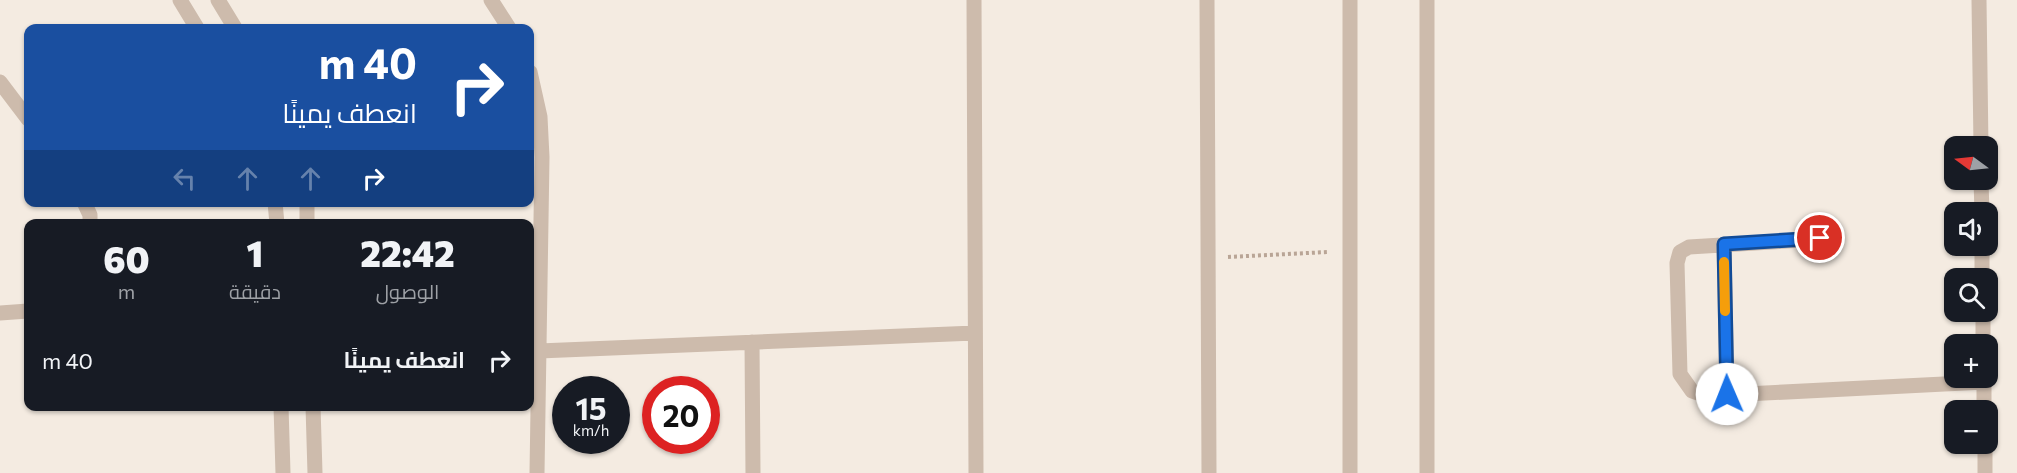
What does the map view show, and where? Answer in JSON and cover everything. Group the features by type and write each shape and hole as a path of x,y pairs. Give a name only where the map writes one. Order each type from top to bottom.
{"street":[{"path":"180,0 195,24"},
{"path":"218,0 233,24"},
{"path":"491,0 506,24"},
{"path":"974,0 976,473"},
{"path":"1207,0 1209,473"},
{"path":"1350,0 1350,473"},
{"path":"1427,0 1427,473"},
{"path":"1979,0 1981,136"},
{"path":"0,82 24,114"},
{"path":"534,90 540,117 541,147 537,473"},
{"path":"1820,238 1684,248 1677,263 1680,374 1684,384 1699,394 1727,394 1944,382"},
{"path":"1724,244 1727,394"},
{"path":"0,313 24,311"},
{"path":"539,351 975,333"},
{"path":"752,342 753,473"},
{"path":"281,411 283,473"},
{"path":"313,411 315,473"},
{"path":"1985,454 1985,473"}],"path":[{"path":"1208,258 1350,251"}],"slow traffic":[{"path":"1724,262 1725,311"}],"route":[{"path":"1727,394 1724,244 1820,238"}]}
